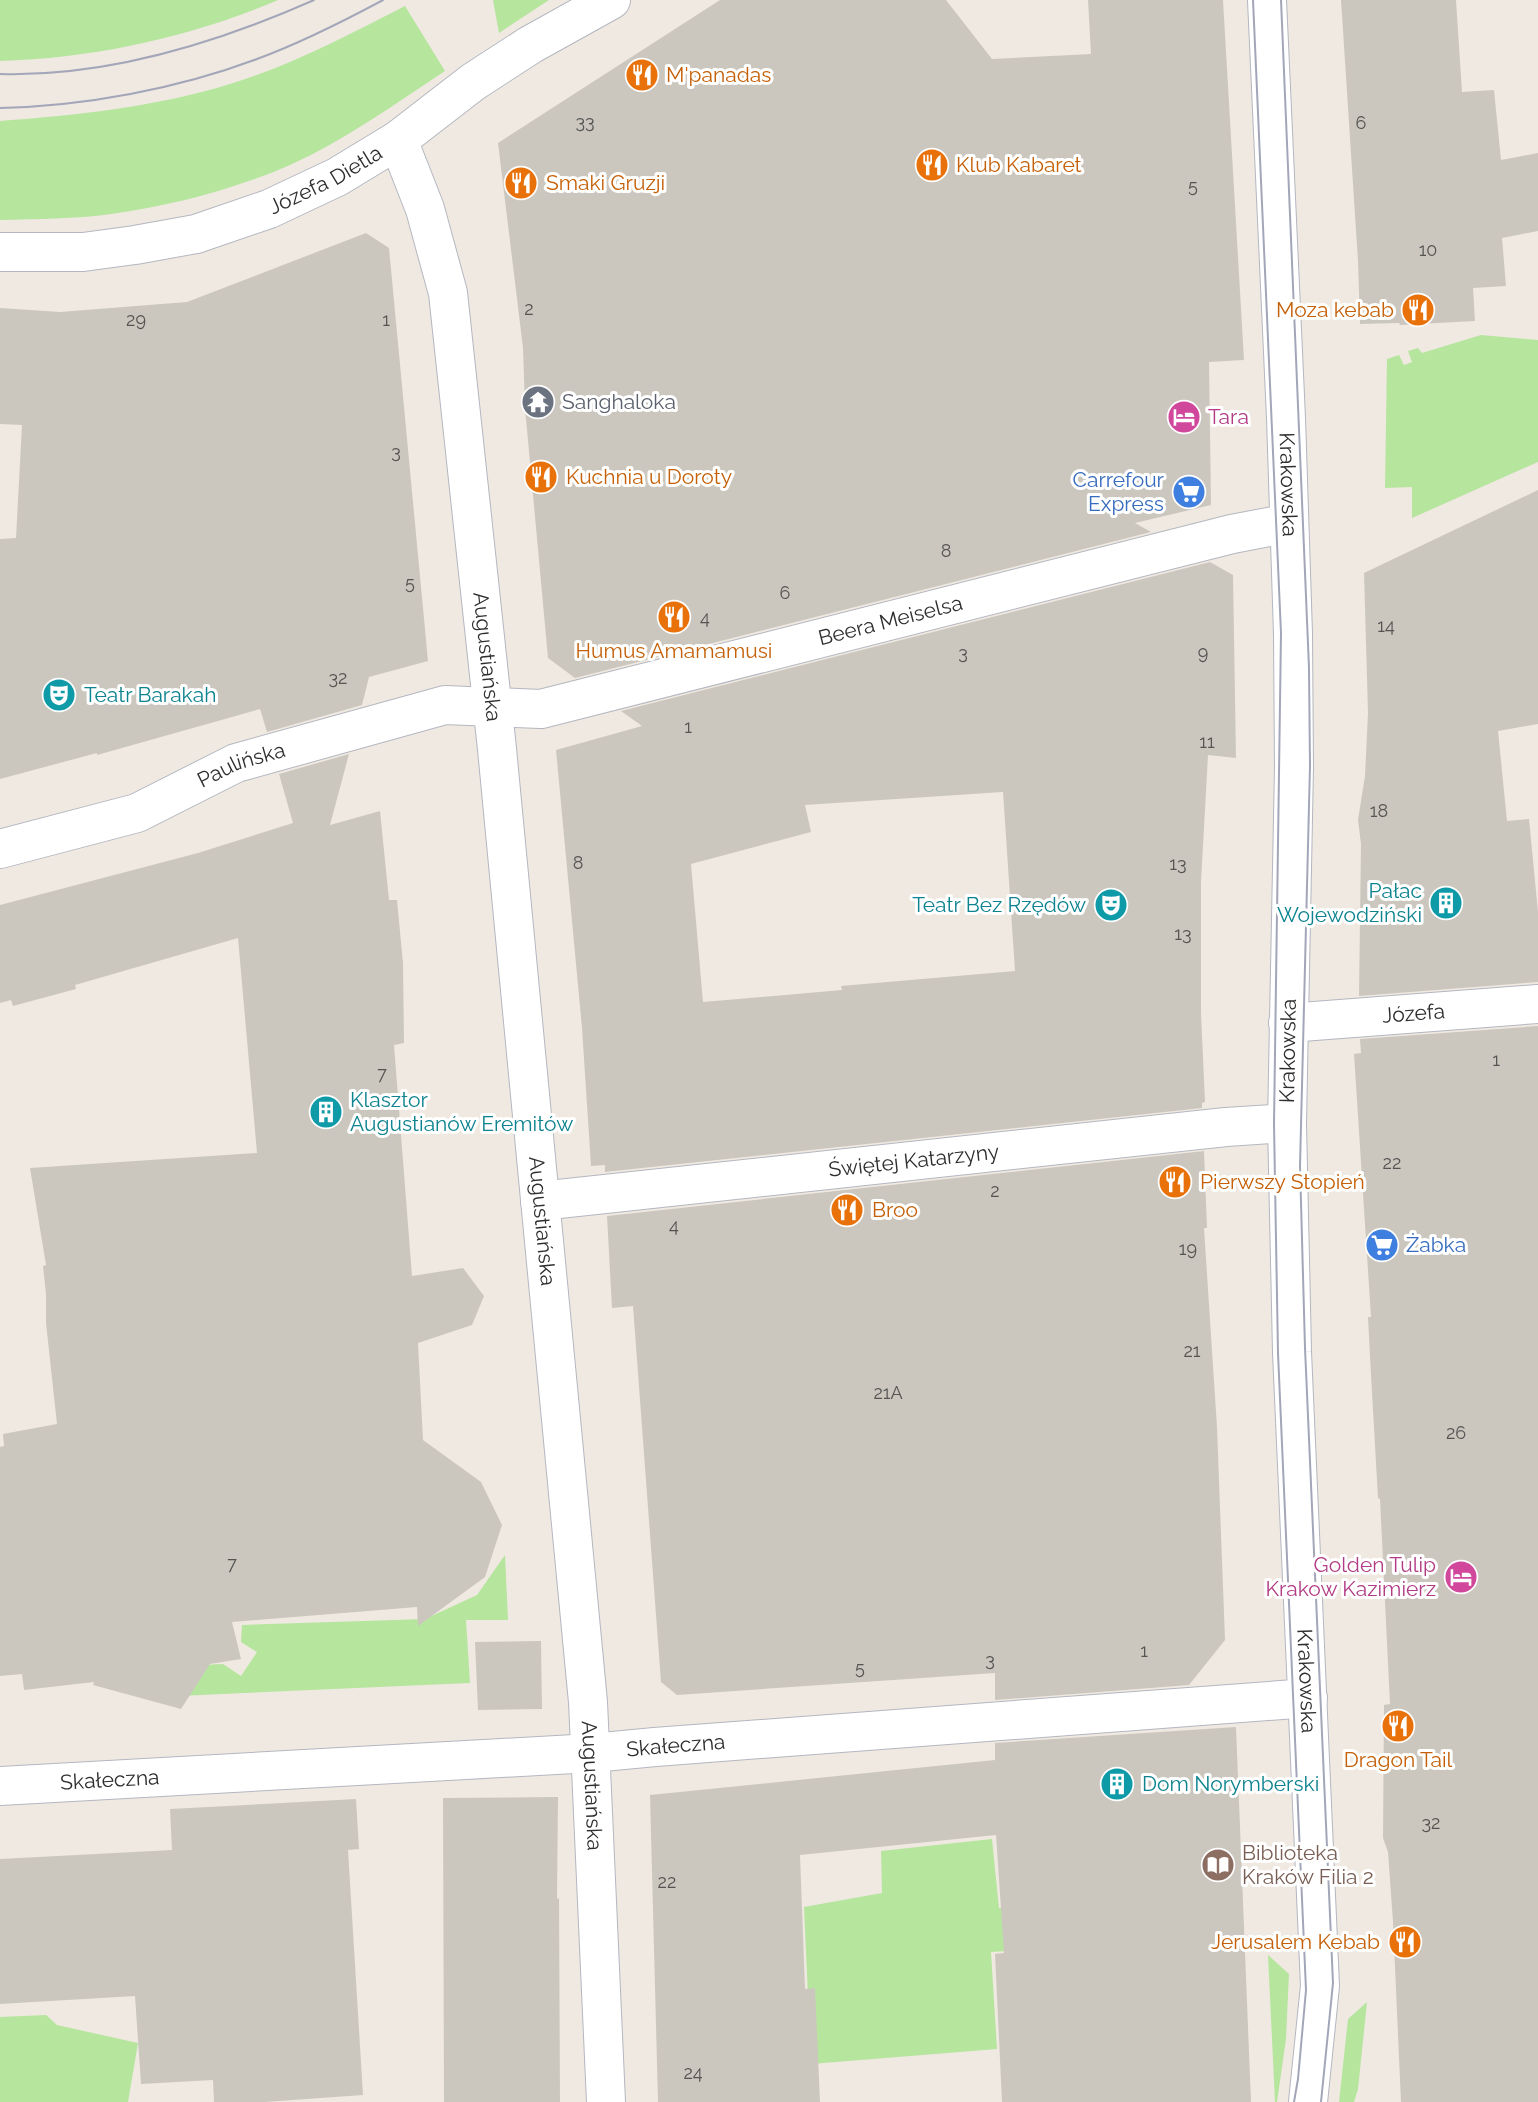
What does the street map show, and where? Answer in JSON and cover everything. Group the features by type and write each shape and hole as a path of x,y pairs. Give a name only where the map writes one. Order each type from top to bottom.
{"street":[{"name":"Józefa Dietla","path":"0,252 83,252 196,234 269,209 337,177 398,140 495,67 611,0"},
{"name":"Krakowska","path":"1267,0 1286,418 1294,767 1287,1123 1292,1352 1320,1986 1308,2102"},
{"name":"Augustiańska","path":"398,140 425,209 448,293 540,1201 592,1753 606,2102"},
{"name":"Beera Meiselsa","path":"491,706 541,709 1232,534 1289,523"},
{"name":"Paulińska","path":"0,849 137,813 236,763 445,705 491,706"},
{"name":"Józefa","path":"1288,1023 1538,1004"},
{"name":"Świętej Katarzyny","path":"540,1201 1226,1127 1287,1123"},
{"name":"Skałeczna","path":"0,1786 592,1753 655,1746 1308,1698"}],"green space":[{"path":"0,0 278,0 211,25 142,43 71,55 0,61"},
{"path":"493,0 549,0 499,33"},
{"path":"405,6 445,71 369,121 310,155 247,182 157,206 84,217 0,220 0,121 116,109 202,92 298,59"},
{"path":"1481,335 1538,340 1538,462 1412,518 1412,487 1385,488 1387,359 1399,355 1404,365 1412,362 1408,351 1418,348 1422,353"},
{"path":"505,1555 508,1620 466,1620 470,1683 178,1696 176,1666 223,1664 241,1676 257,1652 241,1642 242,1625 425,1619 477,1595"},
{"path":"992,1839 999,1908 1089,1902 1092,1945 991,1952 997,2049 811,2064 804,1907 882,1893 881,1851"},
{"path":"1268,1955 1289,1974 1286,2039 1277,2102 1275,2102"},
{"path":"1367,2002 1358,2089 1354,2102 1339,2102 1348,2019"},
{"path":"46,2015 57,2025 138,2043 128,2102 0,2102 0,2017"}],"building":[{"path":"720,0 946,0 992,59 1091,54 1088,0 1223,0 1244,360 1209,362 1211,505 1135,523 1151,532 575,678 548,658 525,408 523,348 498,143"},
{"path":"1341,0 1456,0 1462,92 1494,90 1501,160 1538,153 1538,231 1502,238 1506,286 1473,288 1475,321 1360,324"},
{"path":"366,233 389,248 428,661 369,677 362,705 267,732 260,709 0,779 0,539 16,538 22,425 0,424 0,308 60,312 187,302"},
{"path":"1538,490 1538,724 1498,731 1507,821 1529,819 1538,912 1538,982 1359,996 1361,844 1358,820 1365,776 1368,713 1364,573"},
{"path":"1210,562 1233,575 1236,758 1208,755 1201,882 1201,1013 1205,1102 1202,1103 1202,1108 605,1172 605,1165 591,1166 582,1028 556,750 642,726 621,711","holes":["1003,792 1015,971 841,986 842,990 703,1002 691,864 811,832 805,805"]},
{"name":"Klasztor Augustianów Eremitów","path":"349,754 330,825 380,811 389,900 397,900 403,963 404,1043 394,1045 412,1276 463,1268 484,1296 472,1325 418,1343 423,1440 481,1482 502,1525 485,1577 418,1626 417,1607 232,1622 241,1659 210,1664 181,1709 93,1685 94,1682 24,1690 22,1674 0,1676 0,1447 4,1446 3,1434 57,1424 46,1323 43,1266 46,1265 30,1168 257,1153 238,938 75,985 76,989 13,1006 11,1000 0,1003 0,905 198,853 293,823 279,774"},
{"path":"1538,1026 1538,2102 1401,2102 1393,1922 1388,1852 1383,1838 1384,1705 1390,1704 1368,1317 1371,1317 1354,1054 1361,1053 1360,1039"},
{"path":"1204,1151 1207,1228 1204,1228 1217,1427 1225,1640 1189,1685 995,1700 995,1673 677,1695 661,1682 633,1306 612,1308 607,1216"},
{"path":"541,1641 542,1709 478,1710 475,1642"},
{"path":"1236,1727 1251,2102 1002,2102 995,1954 1004,1953 996,1835 800,1855 805,1989 815,1988 820,2102 658,2102 650,1795 995,1760 995,1743"},
{"path":"558,1797 560,2102 444,2102 443,1798"},
{"path":"356,1799 359,1849 348,1850 363,2095 265,2102 214,2102 213,2080 141,2084 135,1996 0,2004 0,1859 172,1850 170,1809"}],"tram line":[{"path":"0,74 81,70 161,54 239,30 314,0"},
{"path":"0,108 98,100 195,79 289,46 383,0"},
{"path":"1253,0 1281,633 1274,1124 1278,1353 1306,1990 1294,2102"},
{"path":"1281,0 1309,668 1310,766 1300,1166 1305,1348 1333,1983 1321,2102"}],"place":[{"name":"M'panadas","path":"642,75"},
{"name":"Klub Kabaret","path":"932,165"},
{"name":"Smaki Gruzji","path":"521,183"},
{"name":"Moza kebab","path":"1418,310"},
{"name":"Sanghaloka","path":"538,402"},
{"name":"Tara","path":"1184,417"},
{"name":"Kuchnia u Doroty","path":"541,477"},
{"name":"Carrefour Express","path":"1189,492"},
{"name":"Humus Amamamusi","path":"674,617"},
{"name":"Teatr Barakah","path":"59,695"},
{"name":"Pałac Wojewodziński","path":"1446,903"},
{"name":"Teatr Bez Rzędów","path":"1111,905"},
{"name":"Klasztor Augustianów Eremitów","path":"326,1112"},
{"name":"Pierwszy Stopień","path":"1175,1182"},
{"name":"Broo","path":"847,1210"},
{"name":"Żabka","path":"1382,1245"},
{"name":"Golden Tulip Krakow Kazimierz","path":"1461,1577"},
{"name":"Dragon Tail","path":"1398,1726"},
{"name":"Dom Norymberski","path":"1117,1784"},
{"name":"Biblioteka Kraków Filia 2","path":"1218,1865"},
{"name":"Jerusalem Kebab","path":"1405,1942"}]}
